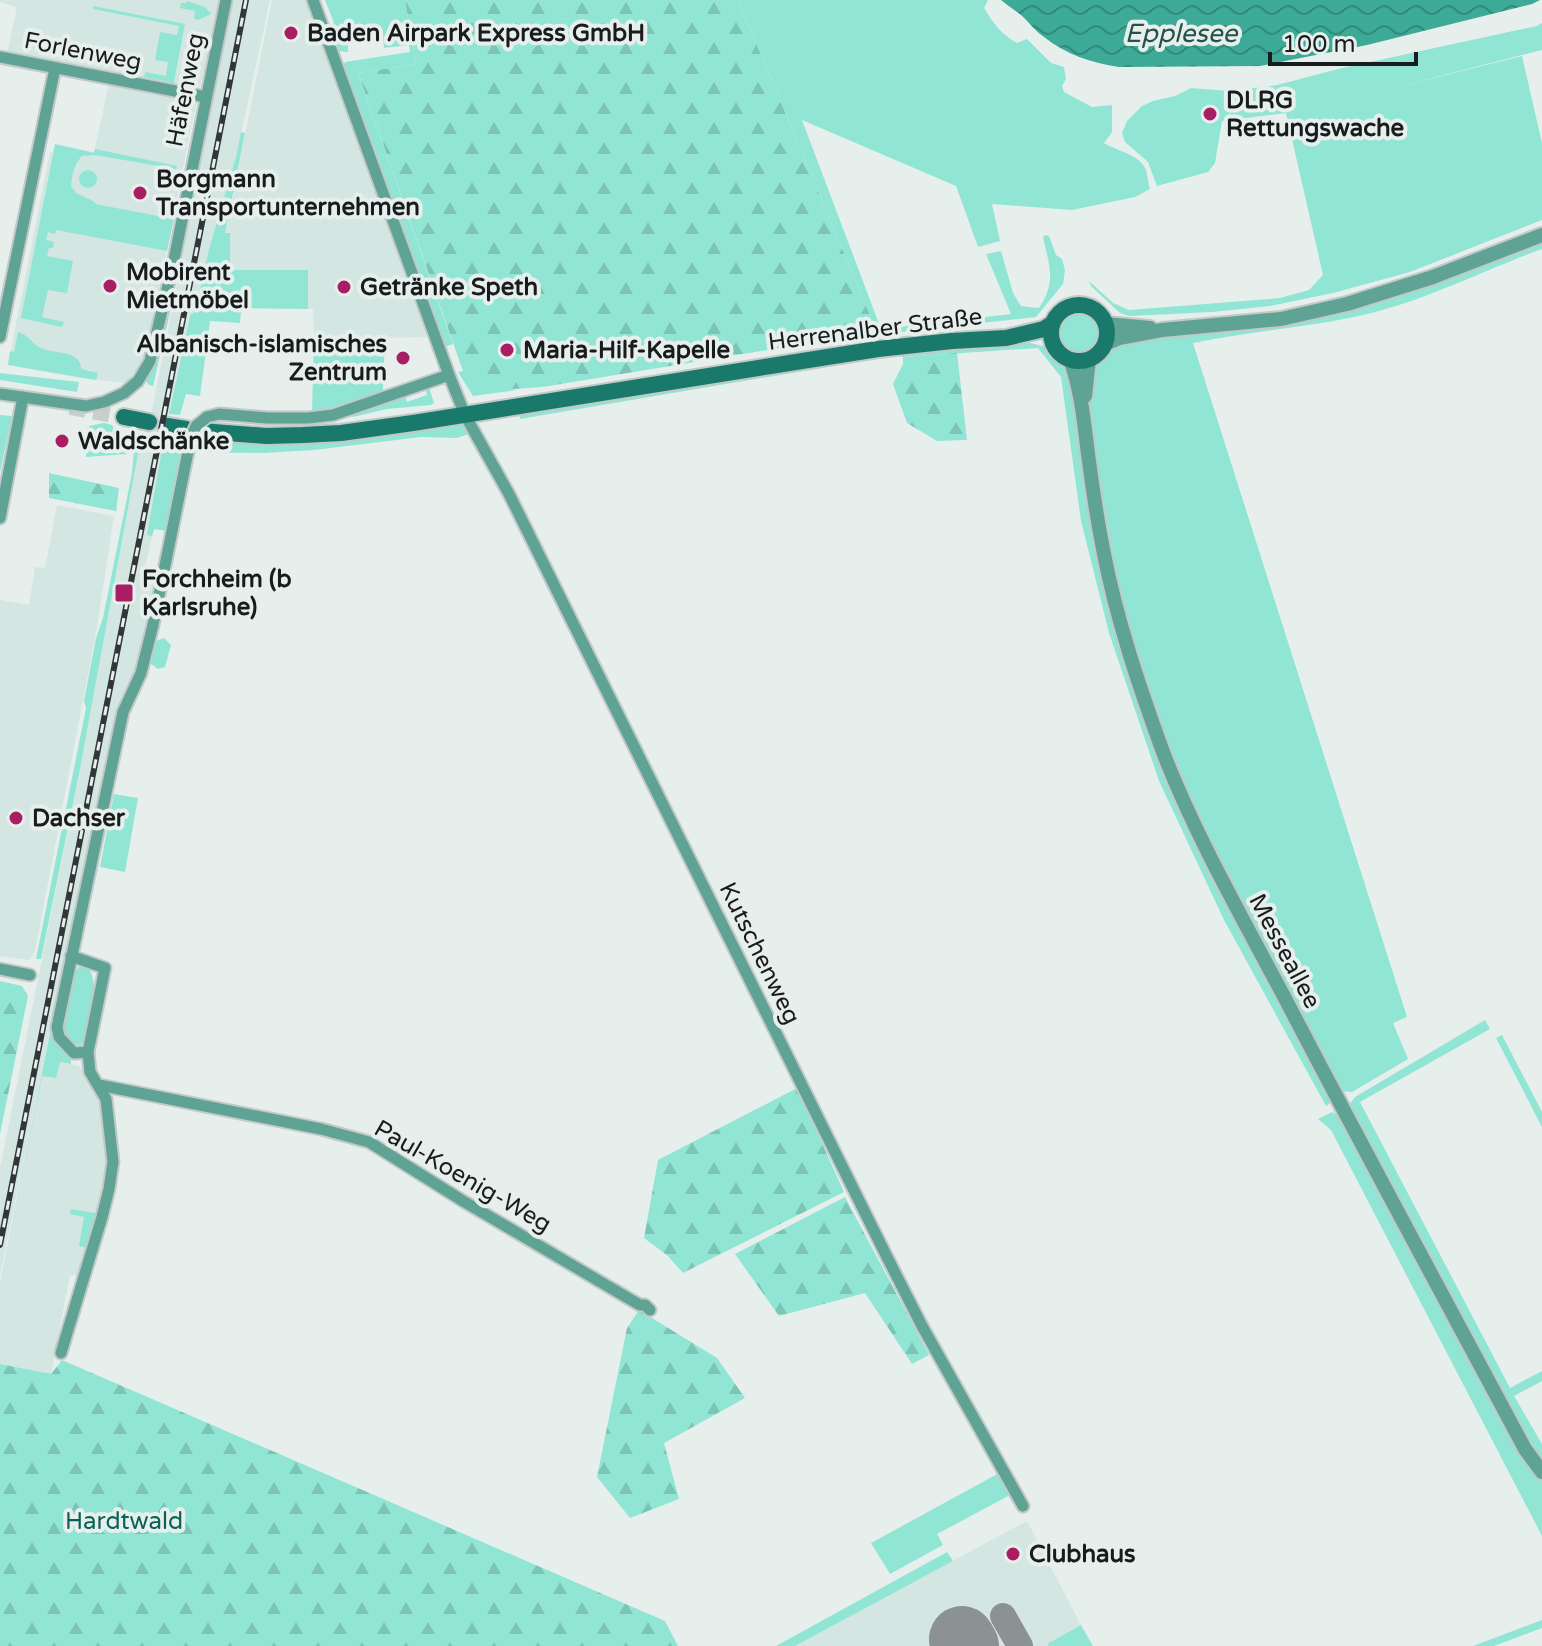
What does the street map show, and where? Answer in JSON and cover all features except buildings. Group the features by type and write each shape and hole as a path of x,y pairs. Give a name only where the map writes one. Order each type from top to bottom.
{"main road":[{"path":"1079,305 1093,308 1106,324 1105,344 1089,359 1070,359 1054,345 1053,323 1065,309 1079,305"},
{"name":"Herrenalber Straße","path":"167,426 266,436 315,435 399,425 462,408 878,349 1006,338 1044,329 1053,323"},
{"name":"Herrenalber Straße","path":"1006,338 1054,345"},
{"path":"124,417 149,422"}],"street":[{"name":"Häfenweg","path":"23,397 86,406 104,402 124,393 138,381 150,361 174,260 226,0"},
{"name":"Kutschenweg","path":"313,0 462,408 509,494 922,1326 1023,1506"},
{"name":"Forlenweg","path":"0,57 206,97"},
{"path":"0,337 55,68"},
{"path":"1105,344 1119,338 1162,330 1281,319 1347,304 1433,277 1542,235"},
{"path":"1106,324 1162,330"},
{"name":"Messeallee","path":"1070,359 1083,413 1103,550 1117,611 1141,689 1187,808 1525,1449 1542,1472"},
{"name":"Messeallee","path":"1083,413 1089,359"},
{"name":"Herrenalber Straße","path":"196,429 219,414 268,418 333,415 449,375"},
{"path":"0,394 23,397 0,518"},
{"path":"88,1052 74,1053 59,1037 57,1027 123,712 141,673 196,429"},
{"path":"61,1353 92,1252 113,1162 106,1099 90,1072 88,1052 105,968 71,956"},
{"path":"0,969 30,975"},
{"name":"Paul-Koenig-Weg","path":"99,1085 321,1129 369,1142 463,1201 650,1310"}],"shaded area":[{"path":"0,0 220,0 149,339 142,338 141,345 147,350 143,361 126,383 8,365 50,152 54,152 55,144 94,152 110,79 6,58 17,7"},
{"path":"233,0 270,0 236,157 209,249 195,312 189,315 165,433 177,435 175,445 183,446 167,531 154,529 145,567 155,570 153,579 158,581 143,646 120,699 105,764 0,1275 0,1168 80,769 140,443 144,429 148,429 152,410"},
{"path":"272,0 307,0 427,337 314,339 313,309 241,308 240,323 210,310"},
{"path":"57,505 114,516 97,627 35,951 29,960 0,956 0,600 29,605 35,567 45,568"},
{"path":"48,1044 56,1061 79,1066 100,1100 109,1162 107,1191 83,1275 70,1275 51,1374 0,1364 0,1282"},
{"path":"1027,1521 1081,1625 1049,1646 794,1646"}],"green space":[{"path":"325,0 405,0 416,64 358,73 453,344 444,347 342,69 345,62 410,52 409,45 384,48 382,30 348,32 348,52 337,51 328,27 334,23"},
{"path":"405,0 738,0 877,332 549,386 477,388 468,370 463,371 358,73 416,64"},
{"path":"738,0 988,0 984,8 1002,32 1017,43 1027,39 1051,63 1064,67 1064,92 1092,107 1112,105 1112,132 1104,143 1142,163 1150,189 1135,197 1072,210 992,204 1000,241 978,247 956,186 802,120 881,329 1011,314 986,254 1001,251 1013,293 1021,306 1039,308 1050,281 1045,235 1049,236 1056,255 1062,259 1065,270 1063,284 1036,317 882,334 880,330 877,332"},
{"path":"187,1 205,7 211,14 194,19 195,11 180,8 181,3"},
{"path":"93,6 185,24 173,87 170,82 144,77 145,72 166,76 168,62 155,60 160,32 177,35 179,26 93,9"},
{"path":"1542,23 1542,50 1386,90 1522,56 1542,143 1542,220 1410,272 1270,306 1129,316 1120,313 1091,286 1089,281 1113,303 1129,310 1280,298 1309,290 1323,275 1286,113 1222,121 1215,163 1208,172 1157,186 1148,162 1125,142 1122,133 1127,121 1142,106 1191,88 1230,91 1277,85"},
{"path":"241,132 245,133 225,233 230,233 230,270 308,270 308,309 241,308 240,323 210,321 200,396 186,394 180,415 169,414 190,315 195,312"},
{"path":"55,144 177,166 176,169 95,155 79,159 71,186 76,193 95,204 174,219 167,251 56,230 55,234 48,232 46,240 54,242 47,256 73,261 67,293 48,290 42,317 64,322 62,327 21,318"},
{"path":"88,170 97,179 88,188 79,179"},
{"path":"1542,239 1542,249 1386,309 1193,343 1407,1017 1393,1023 1408,1059 1352,1092 1341,1091 1229,878 1184,782 1153,704 1123,609 1100,484 1090,412 1089,377 1095,362 1114,343 1302,320"},
{"path":"168,308 171,308 153,386 144,379"},
{"path":"1079,310 1095,317 1102,333 1095,349 1079,356 1063,349 1056,333 1063,317"},
{"path":"18,332 39,347 76,358 81,369 98,373 96,380 8,365"},
{"path":"385,338 383,391 312,411 314,339"},
{"path":"1030,343 1047,347 1068,366 1139,703 1331,1097 1326,1106 1224,920 1159,781 1109,633 1081,521 1061,377 1038,348 897,355 520,419 519,413 916,351"},
{"path":"957,353 967,440 937,441 907,423 893,384 903,364 903,357"},
{"path":"468,370 485,388 517,390 473,396 458,372"},
{"path":"0,373 79,382 77,392 0,380"},
{"path":"429,387 434,403 431,405 350,416 405,395 407,402 427,395 425,388"},
{"path":"0,415 12,416 0,472"},
{"path":"463,424 468,434 457,438 421,437 263,453 193,452 196,438 297,441"},
{"path":"112,425 127,454 86,457 89,426"},
{"path":"165,433 177,435 175,445 183,446 167,531 154,529 152,536 147,535"},
{"path":"131,441 140,443 80,769 41,959 36,959 86,708 84,701 96,638 103,618 132,473 134,450"},
{"path":"49,473 119,488 116,511 49,498"},
{"path":"164,638 171,645 165,667 158,669 150,663 154,642"},
{"path":"114,794 138,798 125,872 100,867"},
{"path":"79,889 56,1021 71,1064 60,1062 56,1078 42,1076 0,1282"},
{"path":"79,967 89,968 95,996 87,1033 80,1045 70,1041 63,1031 72,976"},
{"path":"0,981 22,986 28,996 0,1134"},
{"path":"1485,1020 1490,1029 1360,1102 1510,1388 1542,1371 1542,1381 1514,1396 1542,1444 1542,1462 1526,1438 1349,1105 1355,1097"},
{"path":"1502,1035 1542,1112 1542,1127 1496,1038"},
{"path":"797,1088 844,1192 683,1273 668,1256 644,1238 658,1160"},
{"path":"1332,1112 1341,1117 1509,1437 1542,1482 1542,1536 1331,1130 1318,1119"},
{"path":"845,1197 929,1355 912,1364 865,1293 779,1316 735,1254"},
{"path":"71,1209 101,1214 89,1253 79,1246 84,1217 70,1214"},
{"path":"639,1310 717,1358 745,1398 664,1443 679,1499 630,1518 597,1477 627,1328"},
{"name":"Hardtwald","path":"62,1360 665,1621 678,1646 0,1646 0,1364 51,1374"},
{"path":"1001,1472 1012,1494 937,1534 943,1545 890,1574 871,1543"},
{"path":"947,1552 953,1561 795,1646 776,1646"},
{"path":"1542,1620 1542,1628 1494,1646 1473,1646"},
{"path":"1081,1625 1093,1646 1047,1644"}],"water":[{"name":"Epplesee","path":"1001,0 1540,0 1367,45 1260,66 1119,67 1089,60 1061,48"}],"taxiway":[{"path":"1003,1616 1020,1646"}],"runway":[{"path":"962,1639 966,1646"}],"tunnel":[{"path":"70,407 124,417"}],"railway":[{"path":"0,1245 246,0"}],"place":[{"name":"Baden Airpark Express GmbH","path":"291,33"},
{"name":"DLRG Rettungswache","path":"1210,114"},
{"name":"Borgmann Transportunternehmen","path":"140,193"},
{"name":"Mobirent Mietmöbel","path":"110,286"},
{"name":"Getränke Speth","path":"344,287"},
{"name":"Maria-Hilf-Kapelle","path":"507,350"},
{"name":"Albanisch-islamisches Zentrum","path":"403,358"},
{"name":"Waldschänke","path":"62,441"},
{"name":"Forchheim (b Karlsruhe)","path":"124,593"},
{"name":"Dachser","path":"16,818"},
{"name":"Clubhaus","path":"1013,1554"}]}
